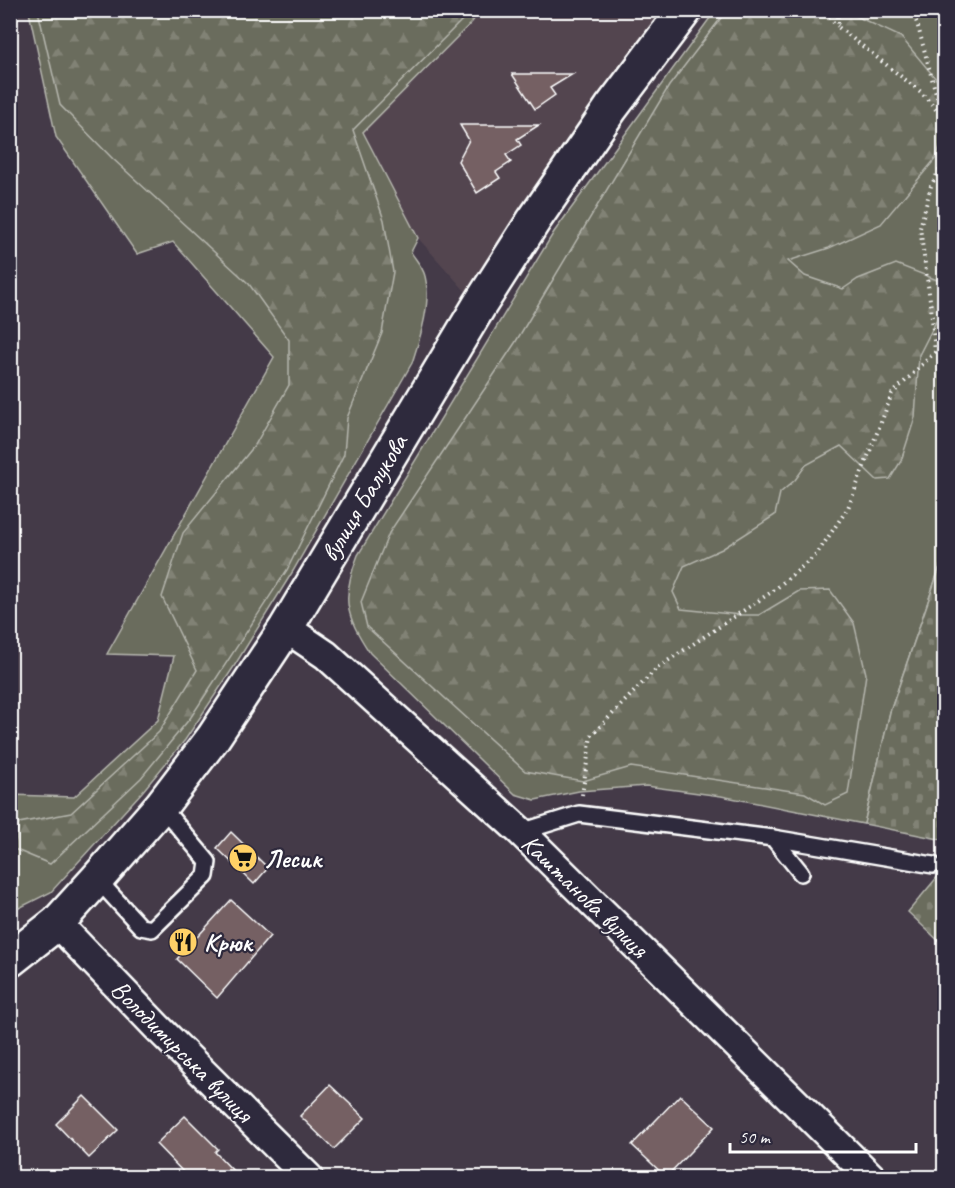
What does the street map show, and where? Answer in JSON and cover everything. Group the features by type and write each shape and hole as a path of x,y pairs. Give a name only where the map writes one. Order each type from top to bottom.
{"main road":[{"name":"вулиця Балукова","path":"10,960 57,923 161,806 213,738 286,628 479,306 534,220 611,108 685,10"}],"street":[{"name":"Каштанова вулиця","path":"286,628 326,655 521,832 872,1178"},
{"name":"Володимирська вулиця","path":"57,923 157,1027 309,1178"}],"lane":[{"path":"97,879 141,927 152,929 206,876 208,862 161,806"},
{"path":"521,832 579,814 773,838 933,865"},
{"path":"773,838 801,873"}],"path":[{"path":"819,10 921,92 943,118"},
{"path":"838,10 838,27"},
{"path":"911,10 917,22 943,118"},
{"path":"579,814 591,736 657,668 773,591 816,555 848,508 892,394 935,352 932,307 920,228 932,186 945,161"}],"shaded area":[{"path":"480,11 668,11 612,83 467,293 418,238 363,132 472,22"}],"green space":[{"path":"727,10 845,11 901,37 942,86 944,94 944,135 936,158 881,224 829,248 788,261 805,276 843,289 858,279 896,264 940,281 944,306 919,355 915,417 901,461 890,479 877,480 841,446 806,465 795,480 780,493 775,515 722,549 684,566 673,592 681,609 759,615 799,591 830,590 854,623 866,674 848,794 825,805 805,793 631,767 583,781 525,771 367,627 361,602 389,533 515,343 669,86"},
{"path":"27,11 480,11 472,22 363,132 418,238 411,252 424,273 427,297 424,320 412,363 293,571 185,740 142,792 51,892 11,912 11,795 74,797 158,720 174,656 107,654 274,357 173,242 137,254 56,137"},
{"path":"38,11 471,11 353,130 384,220 393,272 382,333 347,418 344,454 287,570 191,717 141,778 50,864 14,849 19,823 71,813 159,732 197,670 162,597 183,533 255,445 289,385 289,340 249,284 113,159 60,105"},
{"path":"715,11 944,11 944,555 890,712 864,824 721,796 646,786 579,791 535,800 515,794 370,653 355,628 348,606 349,583 358,555 554,232"},
{"path":"944,555 944,840 864,824 890,712"},
{"path":"944,869 944,946 908,912"}],"building":[{"path":"512,74 573,74 550,88 555,95 535,109"},
{"path":"460,125 539,125 517,139 521,145 506,155 511,162 496,172 500,178 477,193 458,161 469,140"},
{"name":"Лесик","path":"231,832 268,868 254,884 217,848"},
{"path":"231,900 270,936 217,998 177,959"},
{"path":"330,1085 365,1118 334,1149 300,1116"},
{"path":"680,1095 714,1127 666,1177 632,1145"},
{"path":"84,1096 118,1130 89,1158 56,1124"},
{"path":"185,1116 218,1149 215,1152 240,1178 189,1178 156,1144"}],"place":[{"name":"Лесик","path":"243,858"},
{"name":"Крюк","path":"183,942"}]}
